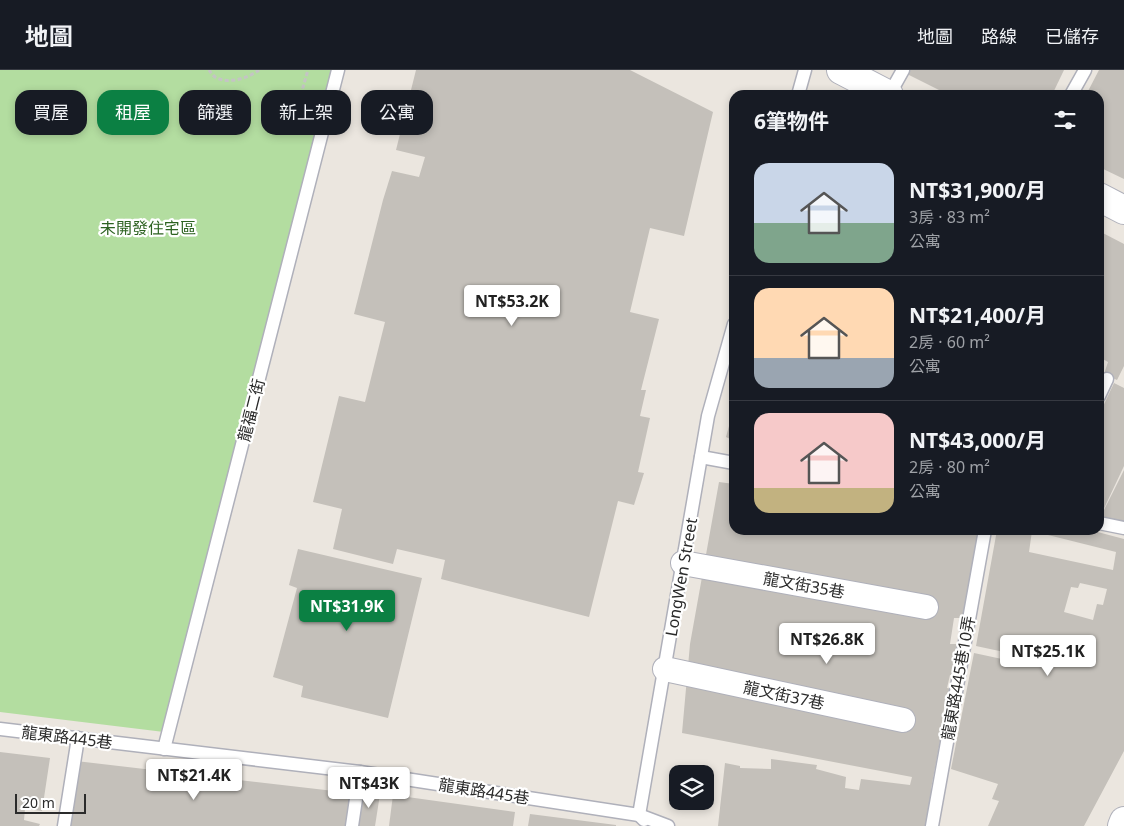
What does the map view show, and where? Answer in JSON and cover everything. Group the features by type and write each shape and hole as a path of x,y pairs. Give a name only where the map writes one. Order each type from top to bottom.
{"main road":[{"path":"841,70 879,90"},
{"path":"1104,200 1124,210"},
{"path":"1122,826 1124,821"}],"street":[{"name":"龍文街35巷","path":"683,563 926,607"},
{"name":"龍文街37巷","path":"665,669 903,720"}],"lane":[{"name":"龍福二街","path":"164,749 338,70"},
{"path":"799,90 805,70"},
{"path":"892,90 903,70"},
{"path":"1074,90 1085,70"},
{"name":"LongWen Street","path":"639,815 708,416 729,342"},
{"path":"1104,385 1107,379"},
{"path":"701,456 729,462"},
{"path":"1104,524 1124,528"},
{"name":"龍東路445巷10弄","path":"932,826 984,535"},
{"name":"龍東路445巷","path":"0,729 360,772 639,815 668,826"},
{"path":"64,826 78,738"},
{"path":"352,826 360,772"},
{"path":"639,815 652,826"}],"path":[{"path":"208,70 216,78 232,81 254,74 259,70"},
{"path":"302,90 308,70"}],"green space":[{"name":"未開發住宅區","path":"0,70 340,70 335,90 261,90 261,135 323,135 164,732 0,712"}],"building":[{"path":"416,70 630,70 713,112 684,236 650,228 630,312 659,319 641,390 646,390 640,416 650,418 638,472 644,473 634,505 618,501 589,617 441,579 445,560 397,549 393,564 333,549 342,509 313,502 339,396 365,402 385,322 354,314 392,171 419,177 425,157 396,150 400,135 433,135 433,90 411,90"},
{"path":"910,70 1064,70 1054,90 939,90 907,74"},
{"path":"1099,70 1124,70 1124,179 1104,169 1104,90 1089,90"},
{"path":"1104,234 1124,244 1124,366 1117,380 1104,374 1108,362 1104,360"},
{"path":"1114,383 1124,388 1124,466 1104,508 1104,404"},
{"path":"729,426 729,438 726,437"},
{"path":"1124,470 1124,523 1104,519 1104,510"},
{"path":"719,482 729,483 729,535 981,535 965,618 954,618 950,644 961,644 954,675 950,675 947,688 952,689 950,704 945,703 927,826 718,826 725,763 740,766 740,768 771,769 771,759 817,765 816,769 846,777 845,788 859,790 861,779 910,785 912,777 682,733 690,644"},
{"path":"1104,534 1124,539 1124,751 1084,826 988,826 999,801 992,799 998,784 951,769 974,653 1002,659 1004,652 976,646 996,535 1031,535 1029,552 1113,570 1116,552 1048,535","holes":["1080,583 1107,589 1103,605 1097,604 1093,620 1064,612 1071,587 1078,588"]},
{"path":"298,549 422,578 388,718 301,697 303,686 273,677 297,588 289,585"},
{"path":"0,752 50,758 42,811 25,809 24,820 40,824 39,826 0,826"},
{"path":"76,761 334,791 350,798 345,826 67,826"},
{"path":"364,791 380,794 375,826 358,826"},
{"path":"393,795 515,812 513,826 389,826"},
{"path":"530,814 616,825 616,826 528,826"}]}
